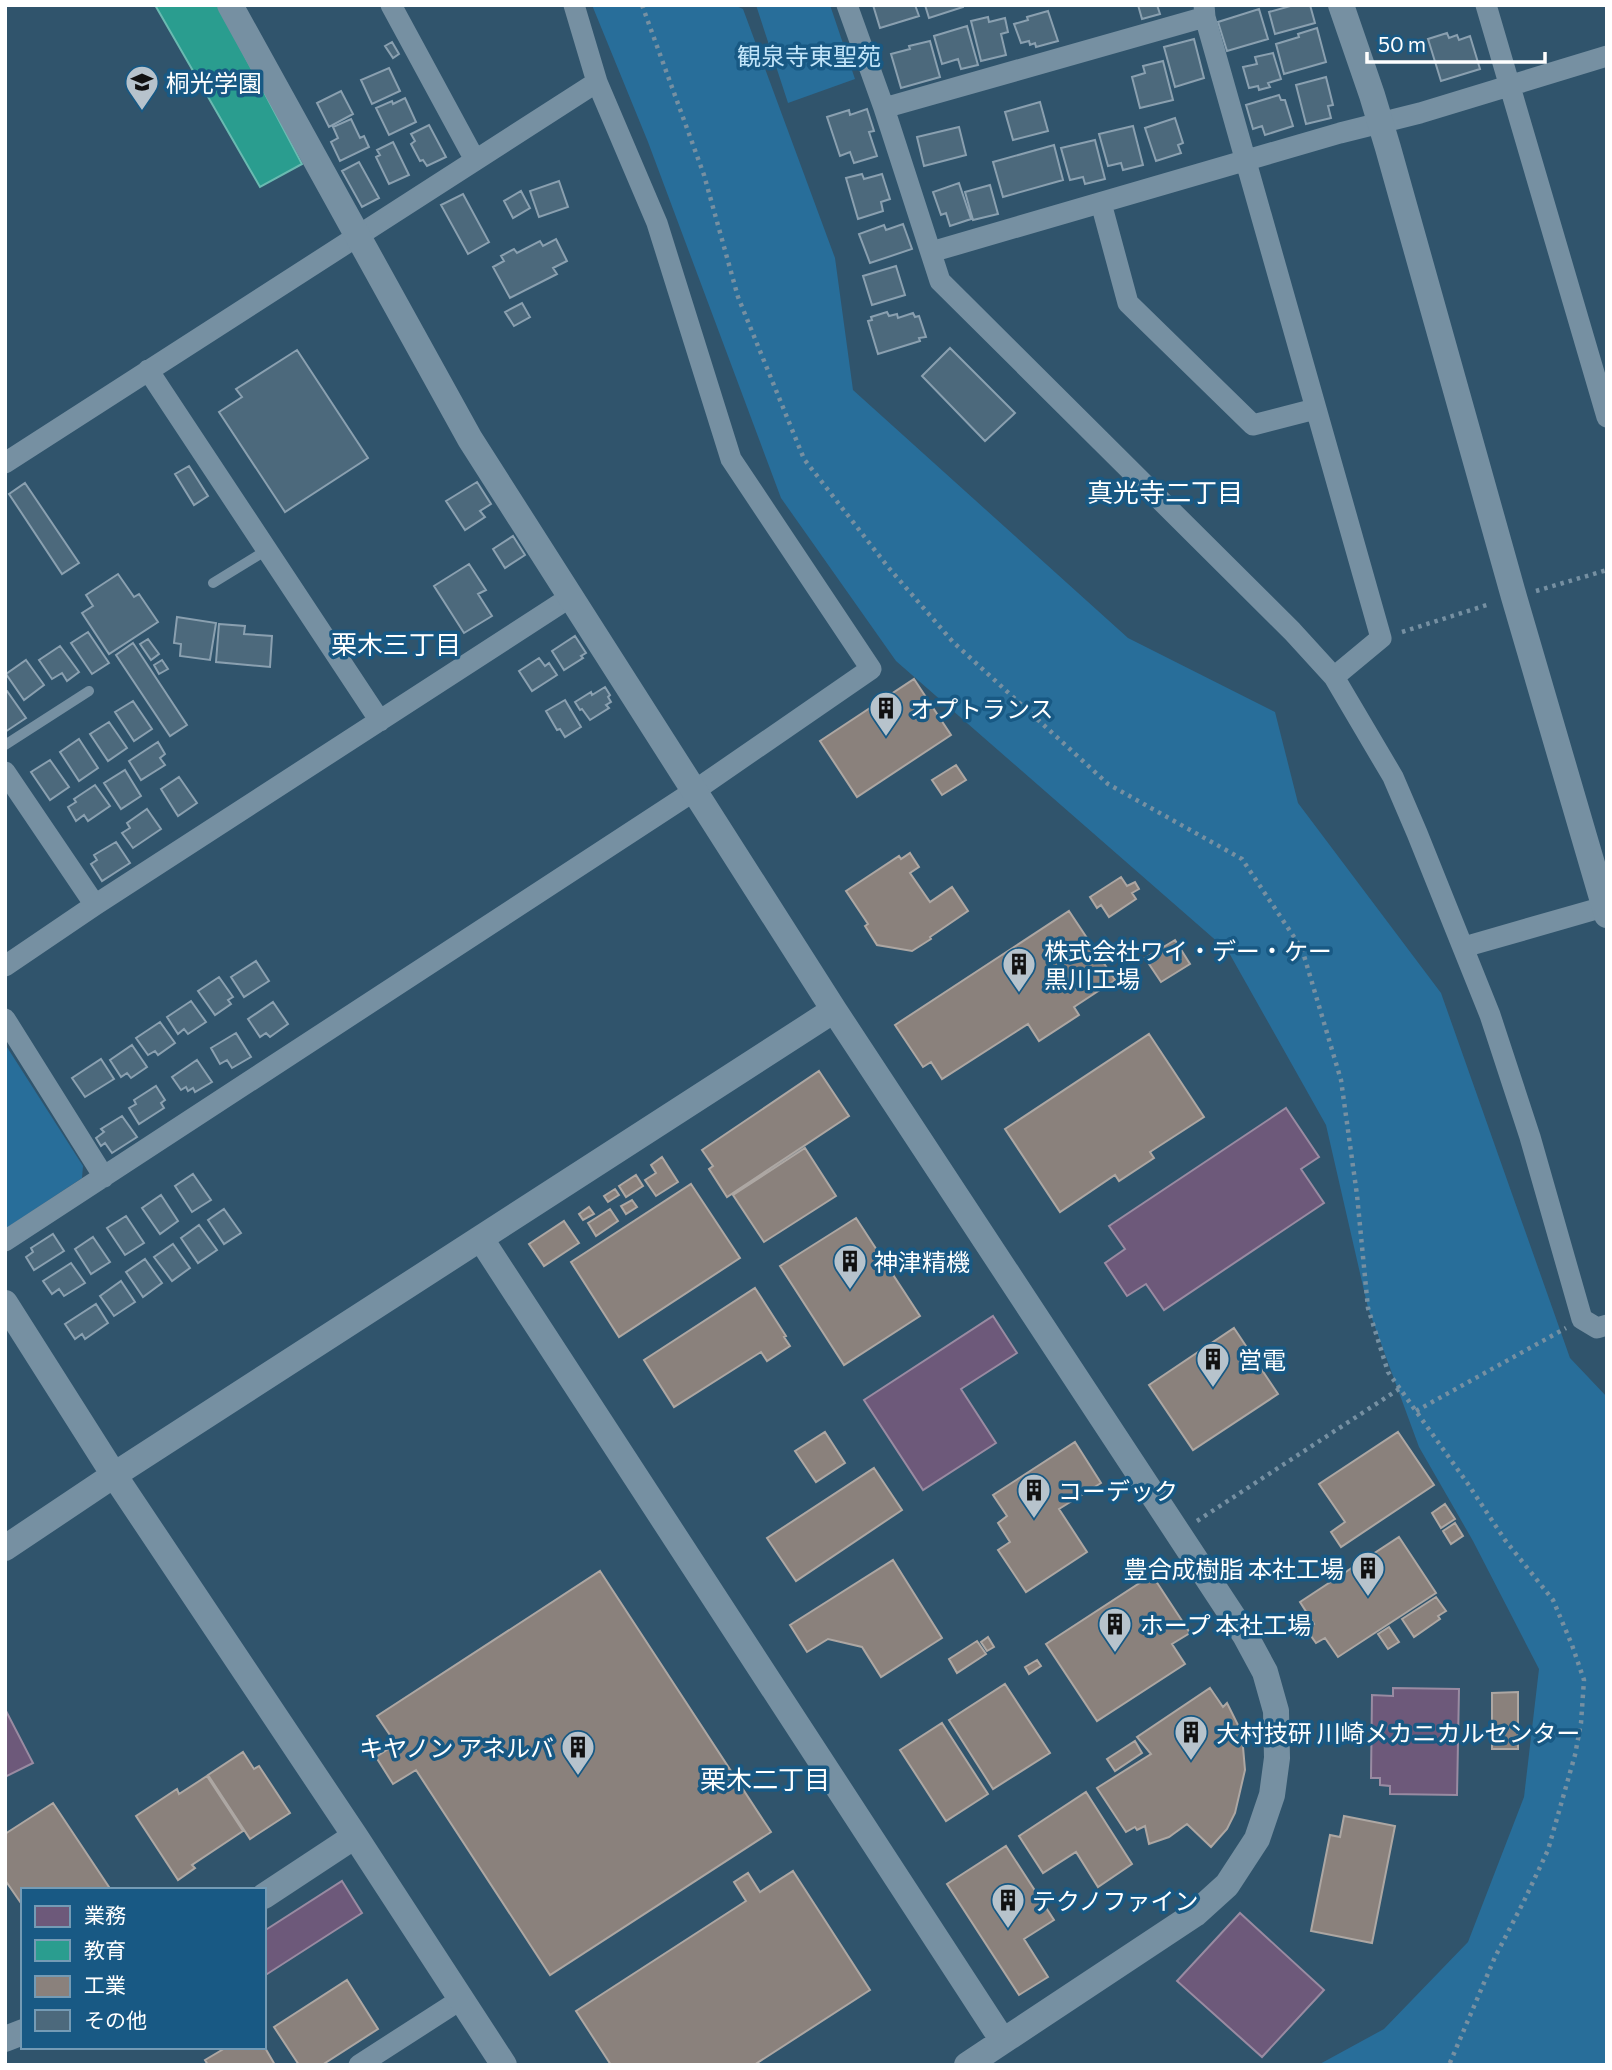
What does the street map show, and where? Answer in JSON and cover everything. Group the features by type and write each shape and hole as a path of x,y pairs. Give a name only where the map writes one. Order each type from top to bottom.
{"street":[{"path":"230,5 470,439 834,1010 1179,1533 1245,1635 1265,1672 1276,1711 1277,1758 1272,1795 1257,1839 1227,1885 1195,1914 967,2065"},
{"path":"391,5 475,160"},
{"path":"5,1241 694,791 872,669 731,459 657,223 597,82 574,5"},
{"path":"848,5 940,281 1292,631 1334,677 1393,777 1490,1015 1526,1125 1582,1319 1597,1328 1607,1325"},
{"path":"1340,5 1380,123 1514,597 1606,909 1464,947"},
{"path":"1486,5 1607,418"},
{"path":"884,108 1204,11 1381,638 1334,677"},
{"path":"931,252 1607,56"},
{"path":"5,463 597,82"},
{"path":"1101,203 1128,303 1253,425 1315,409"},
{"path":"148,370 380,721"},
{"path":"5,966 572,596"},
{"path":"5,772 95,905"},
{"path":"5,1548 834,1010"},
{"path":"5,1020 104,1177"},
{"path":"481,1239 1003,2041"},
{"path":"5,1303 114,1475 504,2065"},
{"path":"266,1895 355,1836"},
{"path":"359,2065 460,2000"}],"lane":[{"path":"213,583 267,550"},
{"path":"5,745 89,691"}],"path":[{"path":"642,5 704,175 738,296 804,459 888,567 953,642 1108,784 1242,859 1302,949 1341,1080 1357,1195 1368,1308 1388,1372 1468,1484 1504,1540 1553,1600 1584,1680 1576,1755 1548,1850 1495,1956 1449,2065"},
{"path":"1381,638 1607,570"},
{"path":"1416,1411 1582,1319"},
{"path":"1179,1533 1399,1390"}],"green space":[{"path":"592,5 734,5 743,9 835,258 853,390 1128,638 1275,712 1298,803 1441,993 1570,1358 1607,1397 1607,2065 1318,2065 1384,2029 1468,1942 1524,1797 1539,1669 1473,1541 1419,1447 1368,1308 1326,1125 1228,951 896,661 781,498 648,142"},
{"name":"観泉寺東聖苑","path":"756,5 830,5 855,79 788,103"},
{"path":"5,1044 83,1166 82,1178 5,1229"}],"building: 業務":[{"path":"1286,1108 1319,1157 1301,1169 1324,1203 1164,1310 1146,1284 1127,1296 1105,1263 1125,1249 1109,1226"},
{"path":"993,1316 1017,1353 961,1389 996,1443 923,1490 864,1400"},
{"path":"1393,1688 1459,1689 1457,1795 1390,1794 1390,1786 1380,1785 1380,1778 1371,1778 1372,1695 1393,1696"},
{"path":"5,1709 33,1763 5,1777"},
{"path":"342,1881 362,1913 266,1975 266,1930"},
{"path":"1240,1913 1324,1990 1262,2057 1177,1981"}],"building: 教育":[{"path":"155,5 218,5 302,164 260,187"}],"building: 工業":[{"name":"オプトランス","path":"914,679 951,735 857,797 820,741"},
{"path":"956,765 966,780 942,795 932,780"},
{"path":"910,853 919,867 910,873 930,902 952,887 968,911 912,951 877,945 865,926 868,924 846,891 899,856 901,859"},
{"path":"1121,877 1127,886 1135,882 1139,889 1132,893 1136,899 1109,917 1101,905 1097,908 1090,897"},
{"name":"株式会社ワイ・デー・ケー 黒川工場","path":"1069,911 1115,980 1074,1007 1079,1015 1039,1041 1028,1024 942,1079 931,1062 923,1067 895,1025"},
{"path":"1175,940 1190,964 1161,982 1145,958"},
{"path":"1149,1034 1204,1117 1150,1152 1154,1158 1119,1181 1115,1175 1060,1212 1005,1129"},
{"path":"819,1071 849,1116 727,1197 709,1169 713,1166 702,1150"},
{"path":"805,1148 836,1196 764,1242 733,1195"},
{"path":"662,1157 678,1182 656,1196 645,1180 656,1173 651,1165"},
{"path":"636,1175 643,1186 626,1197 619,1186"},
{"path":"691,1184 740,1258 619,1337 571,1262"},
{"path":"615,1189 619,1195 608,1202 604,1196"},
{"path":"632,1200 637,1207 626,1214 621,1206"},
{"path":"589,1207 594,1214 583,1220 579,1214"},
{"path":"610,1209 618,1221 596,1236 588,1223"},
{"name":"神津精機","path":"856,1218 920,1316 844,1365 780,1266"},
{"path":"564,1221 579,1243 544,1266 529,1244"},
{"path":"755,1288 790,1346 767,1361 761,1352 674,1407 644,1360"},
{"name":"営電","path":"1234,1328 1278,1394 1193,1450 1149,1385"},
{"path":"825,1432 845,1463 816,1482 795,1451"},
{"path":"1398,1432 1434,1485 1341,1547 1331,1532 1345,1522 1319,1484"},
{"name":"コーデック","path":"1075,1442 1101,1483 1059,1509 1087,1552 1026,1592 998,1550 1010,1542 998,1523 1007,1516 993,1495"},
{"path":"874,1468 902,1510 796,1581 767,1538"},
{"path":"1445,1504 1455,1519 1441,1528 1432,1513"},
{"path":"1455,1523 1463,1536 1451,1544 1443,1531"},
{"name":"豊合成樹脂 本社工場","path":"1399,1537 1436,1593 1338,1657 1325,1638 1316,1643 1306,1629 1314,1624 1300,1602"},
{"path":"893,1560 942,1638 881,1677 862,1647 828,1639 807,1652 790,1625"},
{"name":"キヤノン アネルバ","path":"600,1571 771,1832 550,1975 416,1770 393,1784 376,1757 396,1744 377,1716"},
{"name":"ホープ 本社工場","path":"1152,1575 1190,1633 1172,1644 1185,1664 1097,1721 1046,1644"},
{"path":"1436,1597 1446,1611 1438,1616 1440,1619 1414,1637 1402,1619"},
{"path":"1389,1627 1399,1642 1388,1649 1378,1634"},
{"path":"988,1637 994,1647 987,1651 981,1642"},
{"path":"977,1641 986,1654 957,1673 949,1659"},
{"path":"1037,1660 1041,1666 1029,1674 1025,1667"},
{"path":"1005,1684 1050,1753 993,1789 949,1720"},
{"name":"大村技研 川崎メカニカルセンター","path":"1210,1688 1223,1707 1227,1703 1238,1725 1243,1747 1245,1770 1235,1813 1227,1829 1211,1847 1187,1824 1169,1837 1149,1844 1145,1826 1126,1832 1097,1788 1151,1754 1137,1737"},
{"path":"1518,1692 1518,1749 1492,1749 1492,1693"},
{"path":"942,1723 988,1794 946,1821 900,1750"},
{"path":"1135,1741 1142,1753 1115,1771 1107,1759"},
{"path":"243,1752 254,1769 259,1766 290,1813 250,1839 208,1775"},
{"path":"207,1776 243,1831 192,1865 195,1868 178,1880 136,1816 177,1789 179,1794"},
{"path":"1086,1792 1132,1864 1098,1887 1076,1852 1043,1873 1019,1836"},
{"path":"53,1803 110,1888 21,1888 21,1903 5,1880 5,1834"},
{"path":"1344,1816 1395,1826 1372,1943 1311,1931 1330,1835 1340,1837"},
{"name":"テクノファイン","path":"1006,1846 1054,1920 1024,1939 1048,1977 1019,1995 947,1884"},
{"path":"793,1871 870,1990 754,2065 611,2065 576,2011 746,1901 734,1882 748,1873 760,1892"},
{"path":"347,1980 378,2029 322,2065 299,2065 274,2027"},
{"path":"224,2049 266,2049 275,2065 208,2065 205,2060"}],"building: その他":[{"path":"873,5 915,5 919,16 880,28"},
{"path":"925,5 963,5 963,7 929,18"},
{"path":"1138,5 1157,5 1160,14 1142,19"},
{"path":"1294,5 1310,5 1315,23 1275,34 1269,12"},
{"path":"1259,9 1268,39 1227,51 1218,22"},
{"path":"1048,11 1058,41 1036,47 1035,43 1030,45 1029,41 1021,43 1014,24"},
{"path":"988,17 989,22 1005,18 1008,32 1001,34 1006,55 981,61 971,21"},
{"path":"967,26 978,65 961,69 958,59 942,64 934,36"},
{"path":"1317,28 1326,62 1284,74 1276,44"},
{"path":"1447,33 1449,38 1457,35 1459,40 1470,36 1480,69 1441,81 1428,39"},
{"path":"1194,39 1204,78 1175,87 1164,47"},
{"path":"930,41 940,77 901,88 891,54"},
{"path":"392,42 399,54 393,58 385,46"},
{"path":"1273,53 1281,79 1268,83 1270,87 1259,90 1258,86 1249,88 1243,67 1257,64 1255,57"},
{"path":"1163,61 1173,100 1140,108 1132,77 1145,73 1143,66"},
{"path":"389,68 400,91 372,104 361,80"},
{"path":"1326,77 1333,105 1328,106 1331,118 1306,124 1296,85"},
{"path":"341,91 353,114 329,127 317,103"},
{"path":"1279,95 1281,100 1285,100 1293,126 1265,135 1262,126 1253,129 1246,105"},
{"path":"405,98 416,122 389,135 376,108"},
{"path":"1040,102 1048,131 1013,140 1005,112"},
{"path":"867,109 874,131 869,132 877,156 854,163 850,152 840,156 827,117 849,110 850,115"},
{"path":"1175,118 1183,143 1178,145 1181,153 1156,161 1145,128"},
{"path":"351,119 360,138 364,136 369,147 340,161 331,142 338,138 333,127"},
{"path":"429,125 446,157 427,166 423,160 420,161 411,144 415,141 411,134"},
{"path":"1133,126 1143,165 1123,170 1121,163 1108,166 1099,134"},
{"path":"959,127 966,155 924,166 917,137"},
{"path":"1095,140 1105,179 1085,184 1083,177 1070,180 1061,148"},
{"path":"393,142 409,175 389,184 376,157 380,155 377,150"},
{"path":"1054,145 1063,180 1003,197 993,162"},
{"path":"359,162 379,198 362,207 342,171"},
{"path":"862,174 864,179 882,174 890,199 881,202 883,211 858,219 846,178"},
{"path":"559,181 568,207 539,217 530,191"},
{"path":"959,183 971,219 950,226 946,213 941,215 933,192"},
{"path":"990,185 998,214 973,220 965,192"},
{"path":"521,191 530,208 513,218 504,201"},
{"path":"463,194 489,242 468,254 441,205"},
{"path":"903,224 912,249 870,263 859,234 884,225 886,230"},
{"path":"556,239 567,261 553,268 557,274 510,298 493,267 504,261 501,256 514,249 517,253 540,241 543,246"},
{"path":"896,266 905,295 872,305 863,276"},
{"path":"522,303 530,317 514,326 505,312"},
{"path":"887,312 889,316 897,314 898,318 913,313 915,317 919,316 926,337 878,354 868,321 872,320 871,317"},
{"path":"950,348 1015,413 985,441 922,376"},
{"path":"297,350 368,458 285,512 219,412 242,397 236,389"},
{"path":"189,466 208,496 194,505 175,474"},
{"path":"477,482 491,504 480,511 485,517 465,530 446,501"},
{"path":"25,483 79,563 62,574 9,494"},
{"path":"513,536 525,555 505,568 493,549"},
{"path":"469,564 486,590 478,594 492,616 464,633 434,586"},
{"path":"118,574 134,597 139,594 158,622 109,654 82,613 93,606 86,595"},
{"path":"177,617 216,623 210,660 180,656 181,644 174,643"},
{"path":"219,624 245,626 244,634 272,636 270,667 216,662"},
{"path":"88,632 109,663 92,674 71,643"},
{"path":"575,636 586,653 581,656 583,658 564,670 552,651"},
{"path":"148,639 159,654 151,660 140,644"},
{"path":"133,643 187,725 170,736 116,655"},
{"path":"60,646 79,672 67,681 62,673 52,679 39,660"},
{"path":"539,658 545,666 549,663 557,675 532,691 519,671"},
{"path":"26,660 44,685 24,700 6,674"},
{"path":"162,660 168,669 159,674 154,665"},
{"path":"605,687 610,695 608,697 611,702 606,705 609,708 590,720 575,702"},
{"path":"5,691 26,718 5,732"},
{"path":"565,700 581,727 565,737 560,729 557,730 546,711"},
{"path":"133,701 152,729 134,741 115,712"},
{"path":"109,722 127,748 108,761 90,734"},
{"path":"79,739 98,768 79,781 60,752"},
{"path":"158,742 165,754 160,758 165,765 141,780 129,761"},
{"path":"50,760 69,787 50,800 31,772"},
{"path":"125,770 141,796 121,809 104,783"},
{"path":"179,777 197,803 178,816 161,789"},
{"path":"95,785 110,806 88,821 84,815 76,821 68,807 76,802 74,799"},
{"path":"147,809 161,829 133,848 122,833 130,828 127,823"},
{"path":"116,842 130,863 102,881 91,864 97,860 94,855"},
{"path":"256,961 269,981 244,997 231,977"},
{"path":"219,977 233,997 228,1000 231,1004 215,1015 198,991"},
{"path":"191,1001 206,1022 188,1034 184,1029 178,1034 167,1017"},
{"path":"273,1002 288,1024 270,1037 266,1033 260,1037 248,1019"},
{"path":"160,1022 175,1043 158,1055 155,1051 148,1055 136,1038"},
{"path":"236,1033 251,1057 232,1068 227,1060 220,1064 211,1048"},
{"path":"132,1045 147,1067 131,1078 127,1073 121,1077 110,1060"},
{"path":"101,1059 114,1079 85,1097 72,1078"},
{"path":"197,1060 212,1082 195,1092 193,1088 188,1091 186,1087 181,1090 172,1077"},
{"path":"156,1086 165,1100 161,1103 164,1108 139,1124 129,1108 136,1104 134,1100"},
{"path":"122,1116 137,1137 112,1153 105,1143 101,1146 96,1138 104,1132 101,1129"},
{"path":"193,1174 211,1200 192,1212 175,1186"},
{"path":"161,1195 178,1221 160,1234 142,1208"},
{"path":"224,1209 241,1233 224,1244 208,1220"},
{"path":"126,1216 144,1243 125,1255 107,1228"},
{"path":"199,1225 217,1250 198,1263 181,1238"},
{"path":"53,1234 64,1251 34,1270 26,1257 33,1252 31,1248"},
{"path":"93,1237 110,1262 91,1274 75,1249"},
{"path":"173,1244 190,1268 172,1281 154,1257"},
{"path":"145,1259 162,1283 143,1297 126,1272"},
{"path":"71,1263 85,1283 64,1296 59,1289 52,1294 43,1281"},
{"path":"121,1281 135,1302 114,1316 100,1296"},
{"path":"96,1304 108,1323 85,1339 82,1334 75,1339 65,1324"}],"place":[{"name":"桐光学園","path":"142,112"},
{"name":"オプトランス","path":"886,738"},
{"name":"株式会社ワイ・デー・ケー 黒川工場","path":"1019,994"},
{"name":"神津精機","path":"850,1291"},
{"name":"営電","path":"1213,1389"},
{"name":"コーデック","path":"1034,1520"},
{"name":"豊合成樹脂 本社工場","path":"1368,1598"},
{"name":"ホープ 本社工場","path":"1115,1654"},
{"name":"大村技研 川崎メカニカルセンター","path":"1191,1762"},
{"name":"キヤノン アネルバ","path":"578,1777"},
{"name":"テクノファイン","path":"1008,1930"}],"district":[{"name":"真光寺二丁目","path":"1165,491"},
{"name":"栗木三丁目","path":"396,643"},
{"name":"栗木二丁目","path":"765,1778"}]}
